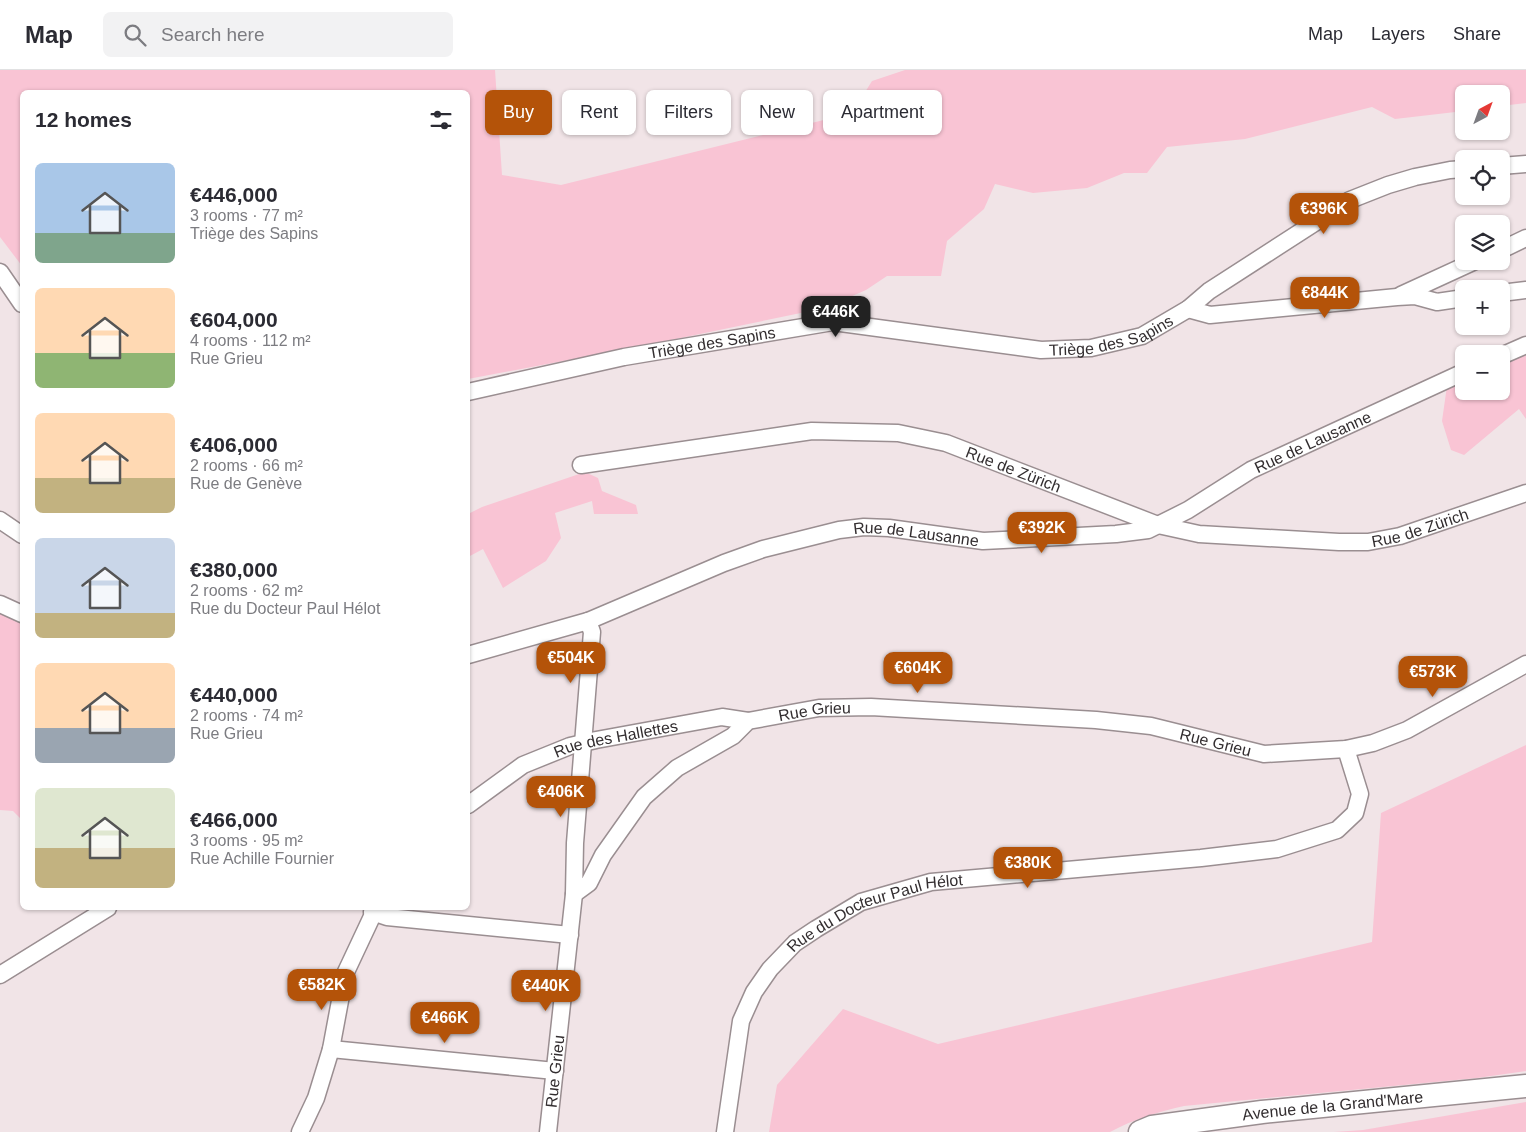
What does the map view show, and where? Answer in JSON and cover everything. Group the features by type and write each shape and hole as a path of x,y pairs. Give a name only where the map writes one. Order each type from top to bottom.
{"street":[{"path":"1510,165 1526,164"},
{"name":"Triège des Sapins","path":"470,392 624,358 833,322 1041,350 1091,348 1142,336 1188,309 1209,291 1350,200 1388,184 1455,170"},
{"path":"1510,246 1526,238"},
{"path":"1397,297 1456,270"},
{"path":"0,272 20,301"},
{"path":"1510,292 1526,290"},
{"path":"1188,309 1210,315 1397,297 1415,296 1437,302 1455,299"},
{"path":"1510,352 1526,345"},
{"name":"Rue de Lausanne","path":"470,654 588,620 724,563 781,544 839,530 864,527 889,528 984,541 1116,534 1148,530 1188,510 1251,470 1455,376"},
{"name":"Rue de Zürich","path":"581,466 812,431 898,433 946,443 1158,525 1199,534 1368,542 1400,536 1526,493"},
{"path":"0,520 20,534"},
{"path":"0,604 20,613"},
{"name":"Rue Grieu","path":"548,1132 574,894 575,844 592,632 588,620"},
{"name":"Rue Grieu","path":"748,721 819,708 871,707 1096,720 1151,726 1264,754 1346,749 1373,743 1399,733 1526,664"},
{"name":"Rue des Hallettes","path":"470,804 523,765 570,746 722,717 748,721"},
{"path":"574,894 589,883 603,855 644,796 677,768 733,736 748,721"},
{"name":"Rue du Docteur Paul Hélot","path":"725,1132 741,1021 754,992 770,969 788,950 816,929 861,902 931,882 1201,858 1277,849 1337,830 1355,813 1360,794 1346,749"},
{"path":"0,975 105,910"},
{"path":"300,1132 316,1098 331,1049 345,974 374,910 387,917 570,935"},
{"path":"331,1049 555,1071"},
{"name":"Avenue de la Grand'Mare","path":"1140,1132 1152,1127 1262,1112 1526,1086"}],"shaded area":[{"path":"0,70 495,70 496,90 485,90 485,135 499,135 502,175 561,185 763,135 813,135 813,123 823,120 823,135 942,135 942,90 866,90 872,81 905,70 1526,70 1526,103 1510,105 1510,85 1455,85 1455,112 1395,119 1372,107 1245,139 1167,147 1147,173 1124,173 1087,188 1033,193 995,184 984,209 947,241 941,276 887,276 866,290 825,308 642,346 470,379 470,90 20,90 20,263 0,237"},
{"path":"1526,353 1526,419 1519,409 1464,455 1451,450 1442,421 1447,386 1455,384 1455,400 1510,400 1510,361"},
{"path":"585,472 598,478 602,491 636,505 638,514 594,514 592,501 555,513 561,538 546,561 503,588 483,549 470,556 470,513 482,507"},
{"path":"0,609 20,617 20,818 13,811 0,810"},
{"path":"1526,745 1526,1071 1477,1078 1184,1106 1146,1116 1110,1132 769,1132 777,1085 843,1009 938,1044 1372,942 1381,813"},
{"path":"1526,1102 1526,1132 1334,1132 1363,1130"}]}
